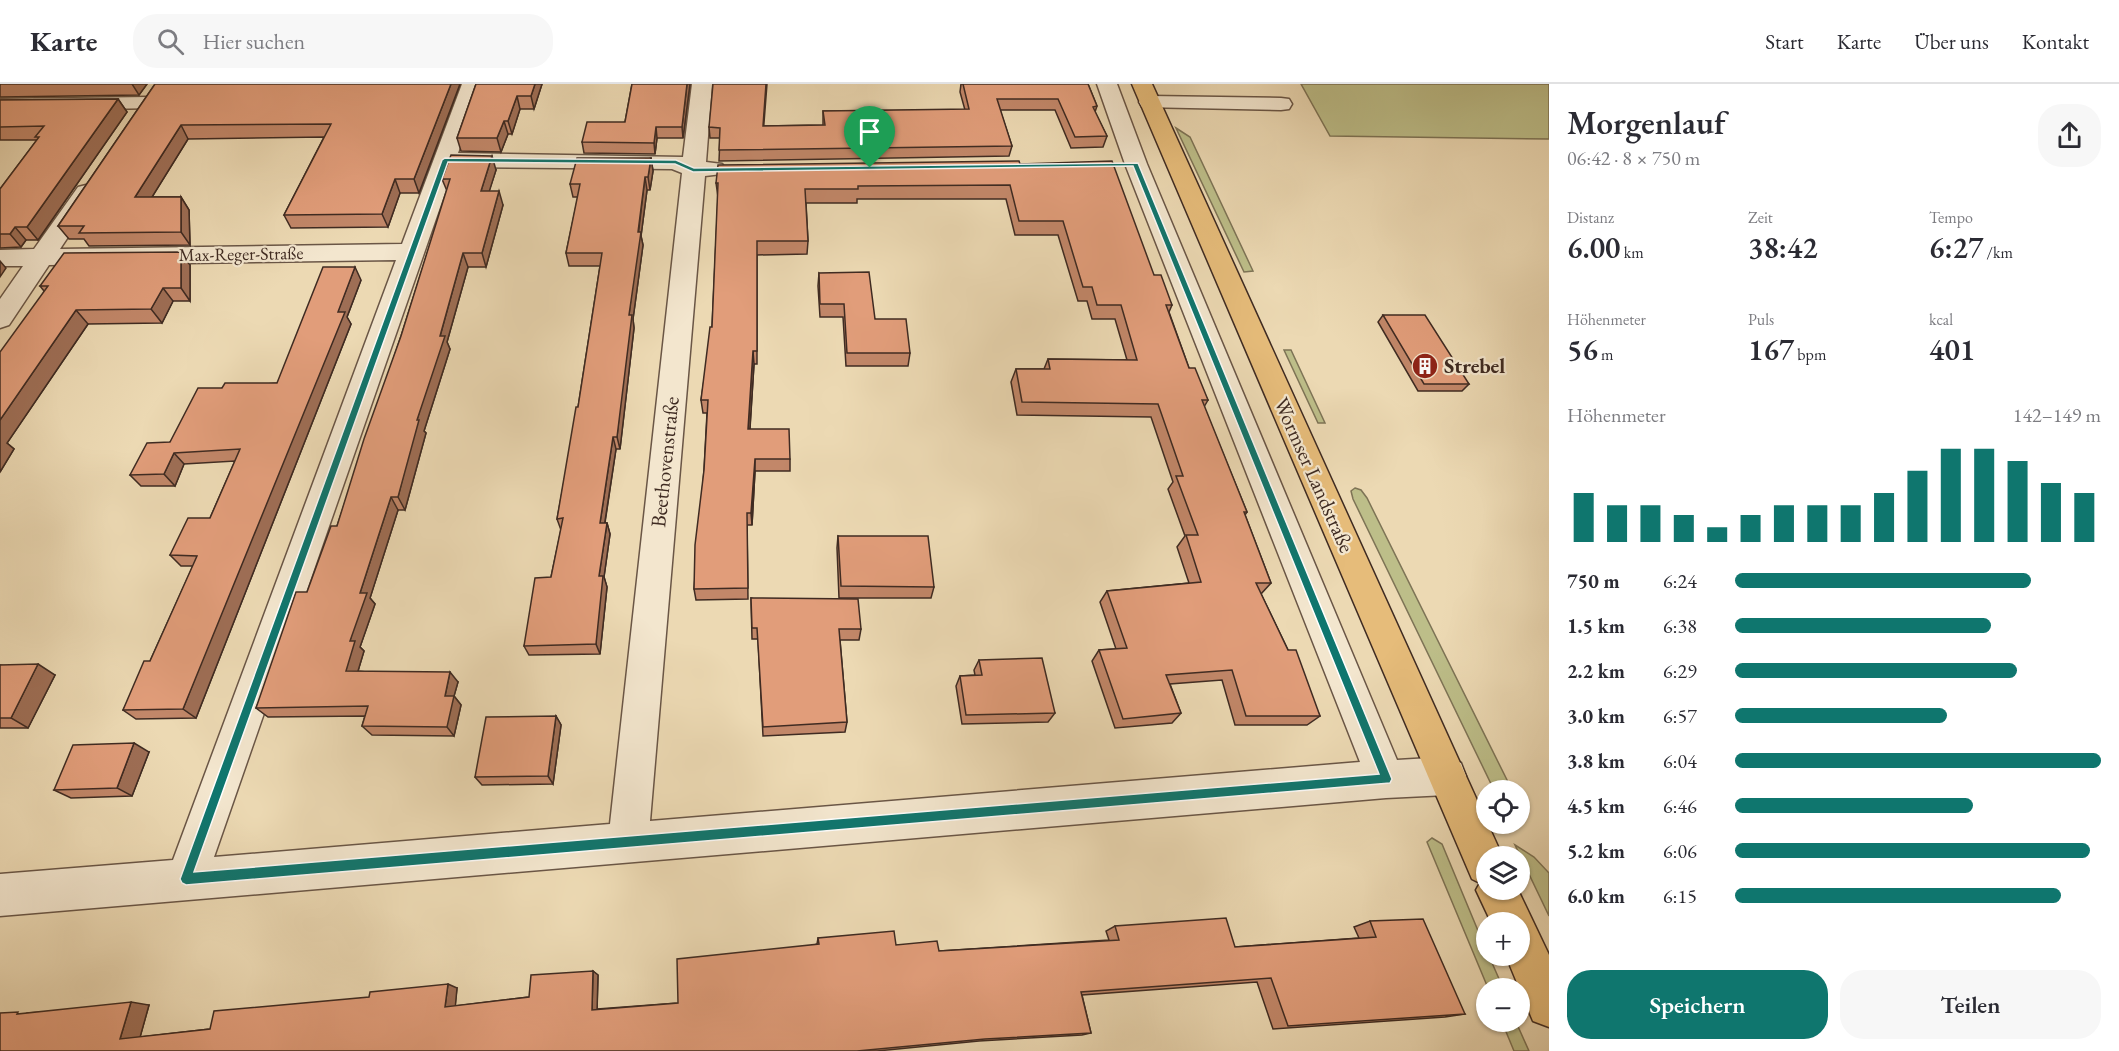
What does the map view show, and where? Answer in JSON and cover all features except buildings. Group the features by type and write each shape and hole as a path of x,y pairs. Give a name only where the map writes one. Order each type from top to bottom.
{"main road":[{"name":"Wormser Landstraße","path":"1146,93 1478,846"},
{"path":"1530,962 1549,1005"}],"street":[{"path":"186,879 472,84"},
{"name":"Beethovenstraße","path":"628,841 702,84"},
{"path":"1107,84 1124,164 1386,779"},
{"path":"0,105 153,93"},
{"path":"130,128 153,93"},
{"path":"1146,93 1281,104"},
{"path":"445,160 676,162 693,170 741,169"},
{"path":"0,319 100,172"},
{"name":"Max-Reger-Straße","path":"0,258 411,252"},
{"path":"0,895 628,841 1386,779 1447,776"}],"green space":[{"path":"1301,84 1549,84 1549,139 1330,136"},
{"path":"1176,128 1190,137 1253,271 1244,272"},
{"path":"1284,350 1291,350 1325,423 1318,423"},
{"path":"1355,488 1361,490 1367,498 1507,780 1489,780 1351,491"},
{"path":"1432,838 1442,844 1476,926 1476,959 1427,842"},
{"path":"1530,854 1549,873 1549,916 1530,876"},
{"path":"1479,966 1493,966 1499,978 1484,978"},
{"path":"1506,1032 1520,1032 1529,1051 1514,1051"}],"place":[{"name":"Strebel","path":"1425,366"}],"route":[{"path":"445,160 676,162 693,170 870,168 1136,164 1386,779 186,879 445,160"}]}
